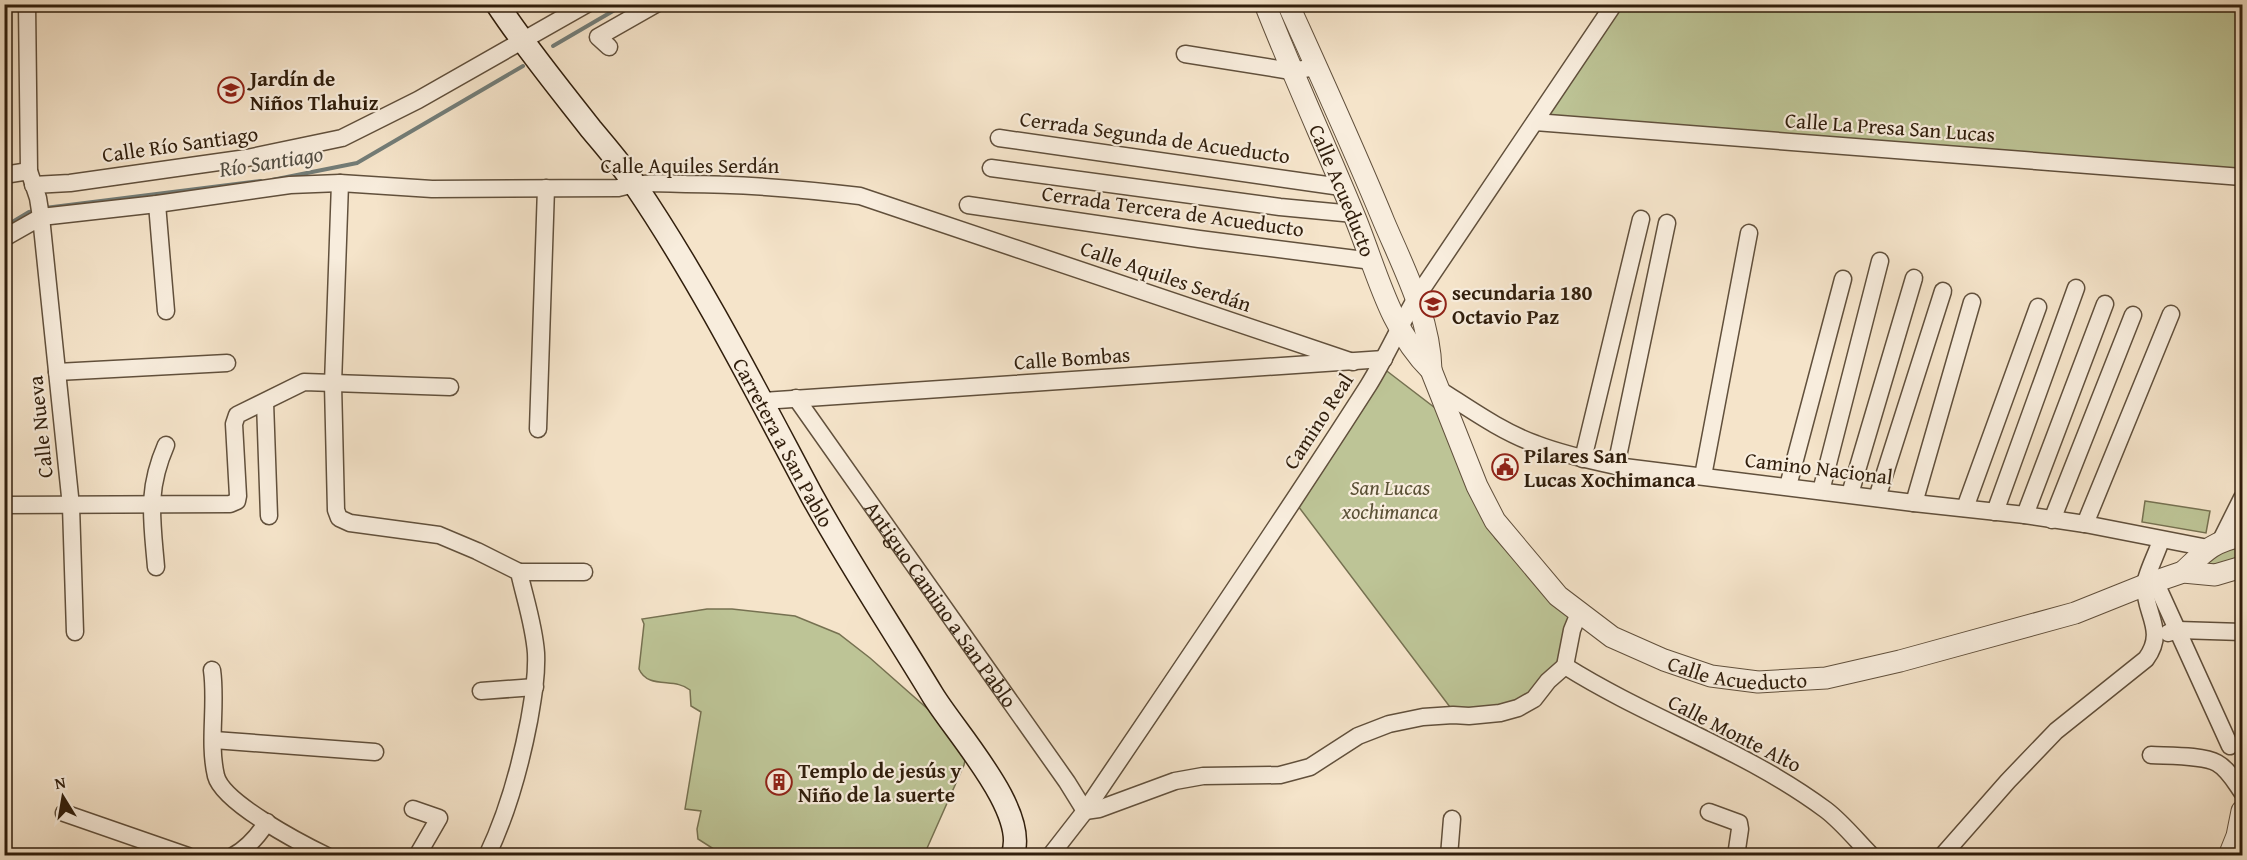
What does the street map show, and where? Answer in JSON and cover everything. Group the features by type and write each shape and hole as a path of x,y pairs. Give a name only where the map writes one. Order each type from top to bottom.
{"main road":[{"path":"497,4 523,42"},
{"name":"Carretera a San Pablo","path":"523,42 634,183 699,289 763,401 813,498 865,586 943,712 1000,792 1011,814 1016,846 1012,855"}],"street":[{"name":"Calle Nueva","path":"27,4 36,197 71,506 75,632"},
{"name":"Calle Río Santiago","path":"36,197 70,183 236,160 342,138 382,119 523,42 587,4"},
{"path":"609,47 598,37 656,4"},
{"name":"Calle Acueducto","path":"1264,4 1354,214 1398,327 1416,356 1431,370 1477,486 1495,521 1558,596 1612,637 1664,660 1711,676 1758,682 1826,678 1900,661 2075,613 2183,572 2215,574 2242,567"},
{"name":"Calle Acueducto","path":"1288,4 1355,152 1416,298 1431,349 1431,370"},
{"name":"Camino Real","path":"1050,855 1085,811 1291,504 1384,359 1398,327 1416,298 1614,4"},
{"path":"1185,54 1291,71 1316,67"},
{"name":"Calle La Presa San Lucas","path":"1534,122 2242,177"},
{"name":"Cerrada Segunda de Acueducto","path":"999,138 1341,187"},
{"path":"991,168 1280,207 1354,214"},
{"name":"Calle Aquiles Serdán","path":"4,176 36,197 157,204 290,185 340,183 432,189 618,188 634,183 782,187 860,196 1353,362"},
{"path":"340,183 333,384 336,510 339,518 350,523 439,535 519,572 584,572"},
{"path":"538,429 546,188"},
{"path":"4,238 36,197"},
{"path":"157,204 166,311"},
{"name":"Cerrada Tercera de Acueducto","path":"968,205 1198,239 1372,261"},
{"path":"1583,459 1641,219"},
{"path":"1616,466 1667,223"},
{"path":"1702,476 1749,233"},
{"path":"1821,491 1880,261"},
{"path":"1850,494 1914,278"},
{"path":"1788,486 1843,279"},
{"path":"1995,512 2076,288"},
{"path":"1877,498 1943,291"},
{"path":"1914,503 1972,302"},
{"path":"2025,515 2105,304"},
{"path":"1965,508 2038,307"},
{"path":"2052,520 2133,315"},
{"path":"2085,524 2170,315"},
{"name":"Calle Bombas","path":"763,401 1384,359"},
{"path":"57,372 227,363"},
{"path":"4,505 230,504 237,501 238,496 234,418 237,415 304,382 450,387"},
{"name":"Camino Nacional","path":"1440,390 1484,418 1534,444 1616,466 2025,515 2085,524 2162,540 2214,544"},
{"name":"Antiguo Camino a San Pablo","path":"796,398 1067,782 1085,811"},
{"path":"265,402 269,516"},
{"path":"156,567 151,505 153,478 166,445"},
{"path":"2214,544 2242,498"},
{"path":"2214,544 2242,536"},
{"path":"1942,855 2056,731 2146,659 2152,651 2156,636 2150,583 2162,540"},
{"name":"Calle Acueducto","path":"2183,572 2214,544"},
{"path":"486,855 500,828 520,768 535,687 536,653 519,572"},
{"path":"2150,583 2178,630 2230,746"},
{"path":"1085,811 1099,809 1175,781 1194,778 1280,775 1310,767 1358,736 1389,724 1423,717 1469,716 1500,713 1518,708 1534,699 1565,666 1572,630 1579,613"},
{"path":"2156,636 2178,630 2240,631"},
{"name":"Calle Monte Alto","path":"1565,666 1613,695 1756,764 1829,812 1872,855"},
{"path":"212,670 217,779 227,794 267,822 290,837 327,855"},
{"path":"481,691 535,687"},
{"path":"214,740 375,752"},
{"path":"2151,755 2209,760 2219,764 2229,773 2242,792"},
{"path":"413,809 439,818 417,855"},
{"path":"2229,855 2237,836 2242,811"},
{"path":"1709,812 1739,823 1736,855"},
{"path":"64,813 188,855"},
{"path":"1449,855 1452,819"},
{"path":"233,855 241,852 256,838 267,822"}],"green space":[{"path":"1623,5 2242,5 2242,172 1543,116"},
{"name":"San Lucas xochimanca","path":"1379,365 1439,411 1469,489 1495,538 1557,607 1571,618 1559,662 1529,699 1497,709 1453,711 1292,498"},
{"path":"2145,501 2210,511 2206,533 2142,522"},
{"path":"2242,543 2242,562 2232,565 2201,564 2215,551"},
{"path":"707,609 732,609 795,616 839,634 938,718 966,756 924,855 893,851 890,856 723,855 698,839 697,829 701,811 685,809 701,712 691,706 690,690 677,684 649,679 639,669 644,624 642,619"}],"waterway":[{"name":"Río Santiago","path":"553,46 625,4"},
{"name":"Río Santiago","path":"272,180 357,163 523,66"},
{"name":"Río Santiago","path":"45,208 261,181"},
{"name":"Río Santiago","path":"4,227 29,212 35,211"}],"place":[{"name":"Jardín de Niños Tlahuiz","path":"231,90"},
{"name":"secundaria 180 Octavio Paz","path":"1433,304"},
{"name":"Pilares San Lucas Xochimanca","path":"1505,467"},
{"name":"Templo de jesús y Niño de la suerte","path":"779,782"}]}
